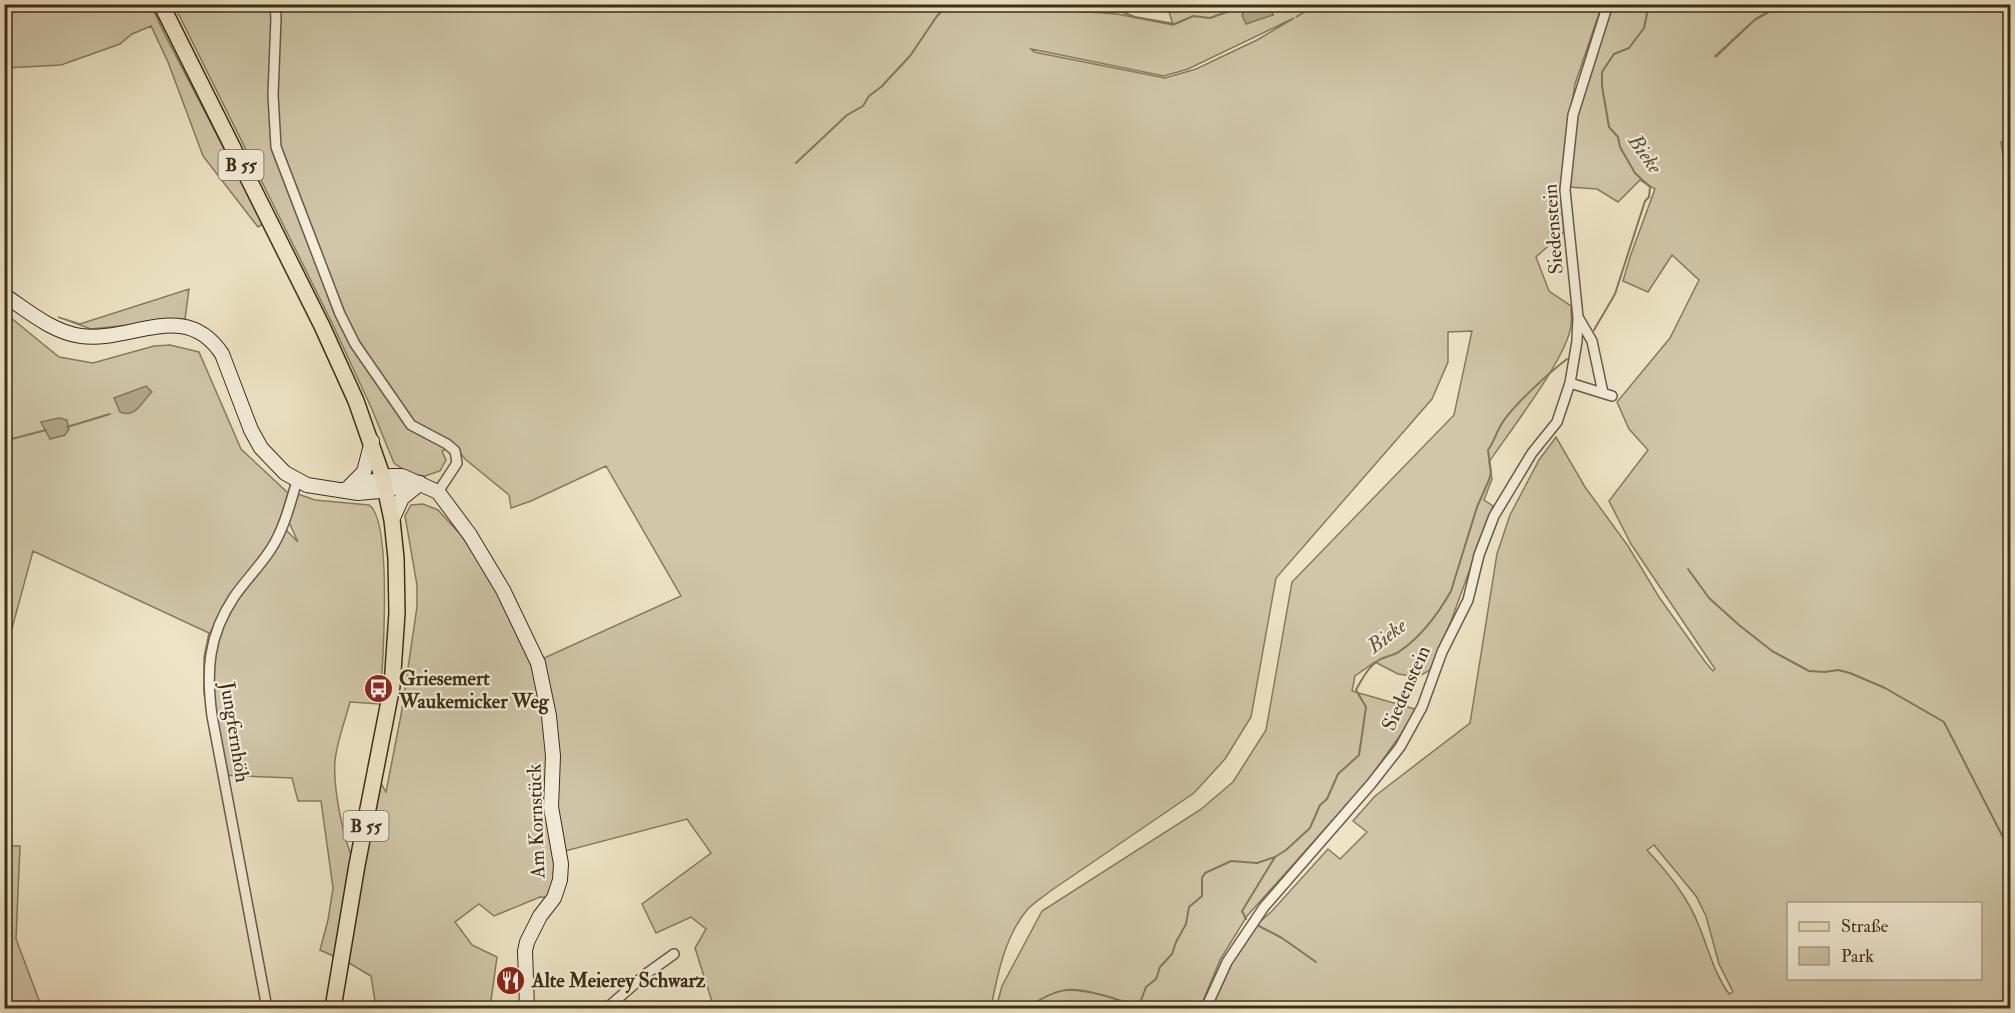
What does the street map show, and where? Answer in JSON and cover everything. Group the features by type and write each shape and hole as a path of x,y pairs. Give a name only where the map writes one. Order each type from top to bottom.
{"main road":[{"name":"B 55","path":"161,4 322,326 356,401 372,441 385,484 392,520 397,613 392,686 355,876 333,1008"}],"street":[{"path":"275,4 273,124 276,147 340,314 355,344 411,425 447,444 455,451 457,463 438,492"},
{"name":"Siedenstein","path":"1206,1008 1227,962 1258,916 1400,747 1418,716 1442,652 1468,600 1479,555 1494,516 1532,453 1557,422 1570,383 1578,317 1565,190 1573,115 1608,4"},
{"path":"4,295 50,325 80,336 111,335 171,325 184,326 204,334 222,354 251,430 276,465 297,481 319,488 343,490 385,484"},
{"path":"1570,383 1607,395 1592,341 1578,317"},
{"path":"343,490 364,472 372,441"},
{"name":"Am Kornstück","path":"385,484 402,476 438,492 470,535 503,590 538,663 549,716 553,756 551,807 561,852 561,864 560,880 554,898 540,916 527,942 525,951 528,1008"},
{"name":"Jungfernhöh","path":"267,1008 212,716 208,674 210,654 222,620 234,598 274,543 297,481"},
{"path":"392,520 402,498 420,483"},
{"path":"607,1008 646,974 674,954"}],"green space":[{"path":"1057,4 1061,10 1117,14 1173,25 1167,5 1248,5 1245,9 1273,15 1269,5 1314,5 1296,17 1317,4 1602,5 1575,84 1560,191 1565,231 1536,257 1549,291 1571,306 1571,323 1567,339 1549,374 1489,462 1492,479 1484,500 1493,506 1451,621 1430,670 1418,677 1398,674 1375,662 1355,676 1352,691 1418,710 1367,782 1247,916 1220,960 1200,1008 996,1008 1002,986 1042,911 1200,810 1233,782 1266,730 1292,582 1454,415 1472,331 1448,332 1448,362 1432,399 1276,578 1251,717 1225,759 1194,793 1029,907 1019,920 1008,944 999,970 991,1008 714,1008 695,948 706,929 691,917 656,933 642,904 711,853 687,819 561,852 554,898 540,897 494,916 479,904 455,922 472,945 497,957 490,1008 376,1008 371,976 320,950 333,888 321,801 298,801 292,778 219,775 204,693 204,657 209,633 33,551 5,654 5,313 59,357 93,363 154,346 170,345 199,352 241,449 288,493 271,542 231,595 210,633 218,637 239,597 286,530 298,542 288,520 298,494 315,500 369,505 377,517 382,538 385,599 380,704 350,702 335,761 343,830 357,865 376,774 386,792 401,715 417,607 417,585 405,516 411,505 423,504 438,510 461,535 499,591 531,664 681,596 606,466 511,508 509,495 465,459 455,446 442,451 446,460 440,471 425,476 410,474 394,463 332,323 174,5","holes":["1294,18 1257,40 1196,69 1165,78 1034,52 1031,49 1164,76 1188,69"]},
{"path":"5,5 151,5 263,224 258,227 203,156 168,62 151,26 132,34 120,44 61,65 5,68"},
{"path":"1613,5 1779,5 1755,19 1716,57 1755,20 1782,5 2010,5 2010,141 2001,142 2010,199 2010,1008 1209,1008 1227,964 1255,926 1272,911 1328,849 1340,859 1367,832 1353,821 1375,796 1470,723 1497,554 1510,515 1539,460 1556,437 1585,487 1628,546 1659,597 1706,663 1713,671 1715,669 1631,544 1609,501 1648,450 1629,429 1617,402 1670,338 1699,280 1672,255 1648,292 1623,281 1655,189 1640,180 1618,202 1597,189 1569,187 1576,117","holes":["1654,845 1696,896 1706,916 1719,964 1733,992 1729,994 1719,978 1703,935 1683,895 1647,850"]},
{"path":"189,289 185,319 91,329 58,317 80,324"},
{"path":"20,846 16,939 42,1008 5,1008 4,847"}],"shaded area":[{"path":"1269,4 1273,15 1246,24 1242,15 1248,5"},
{"path":"146,386 152,392 138,408 126,414 120,412 114,398"},
{"path":"59,418 67,420 69,429 65,435 50,439 41,422"}],"waterway":[{"path":"796,163 847,115 863,106 869,96 881,87 910,56 937,16 948,4"},
{"path":"1063,4 1066,8 1082,12 1122,12 1135,17 1175,24 1193,16 1210,18 1235,9 1239,4"},
{"name":"Bieke","path":"1594,330 1615,294 1645,201 1649,197 1650,187 1635,173 1620,147 1618,137 1609,127 1602,72 1614,54 1629,48 1644,28 1649,4"},
{"name":"Bieke","path":"1143,1008 1140,1003 1146,987 1156,979 1160,967 1172,954 1186,924 1189,907 1202,896 1202,878 1205,873 1231,861 1257,863 1275,857 1286,850 1310,828 1338,774 1359,755 1366,707 1356,690 1372,666 1379,660 1398,653 1408,645 1441,608 1451,591 1477,507 1489,480 1491,472 1488,450 1501,425 1513,409 1567,359"},
{"path":"67,427 110,414"},
{"path":"4,441 46,430"},
{"path":"1688,569 1709,598 1772,651 1809,671 1838,670 1850,673 1885,688 1944,722 2010,851"},
{"path":"1246,919 1242,911 1275,857"},
{"path":"1259,926 1282,938 1316,962"},
{"path":"1026,1008 1047,996 1064,990 1082,991 1139,1003"},
{"path":"914,1006 936,1008"}],"place":[{"name":"Griesemert Waukemicker Weg","path":"378,689"},
{"name":"Alte Meierey Schwarz","path":"511,980"}]}
